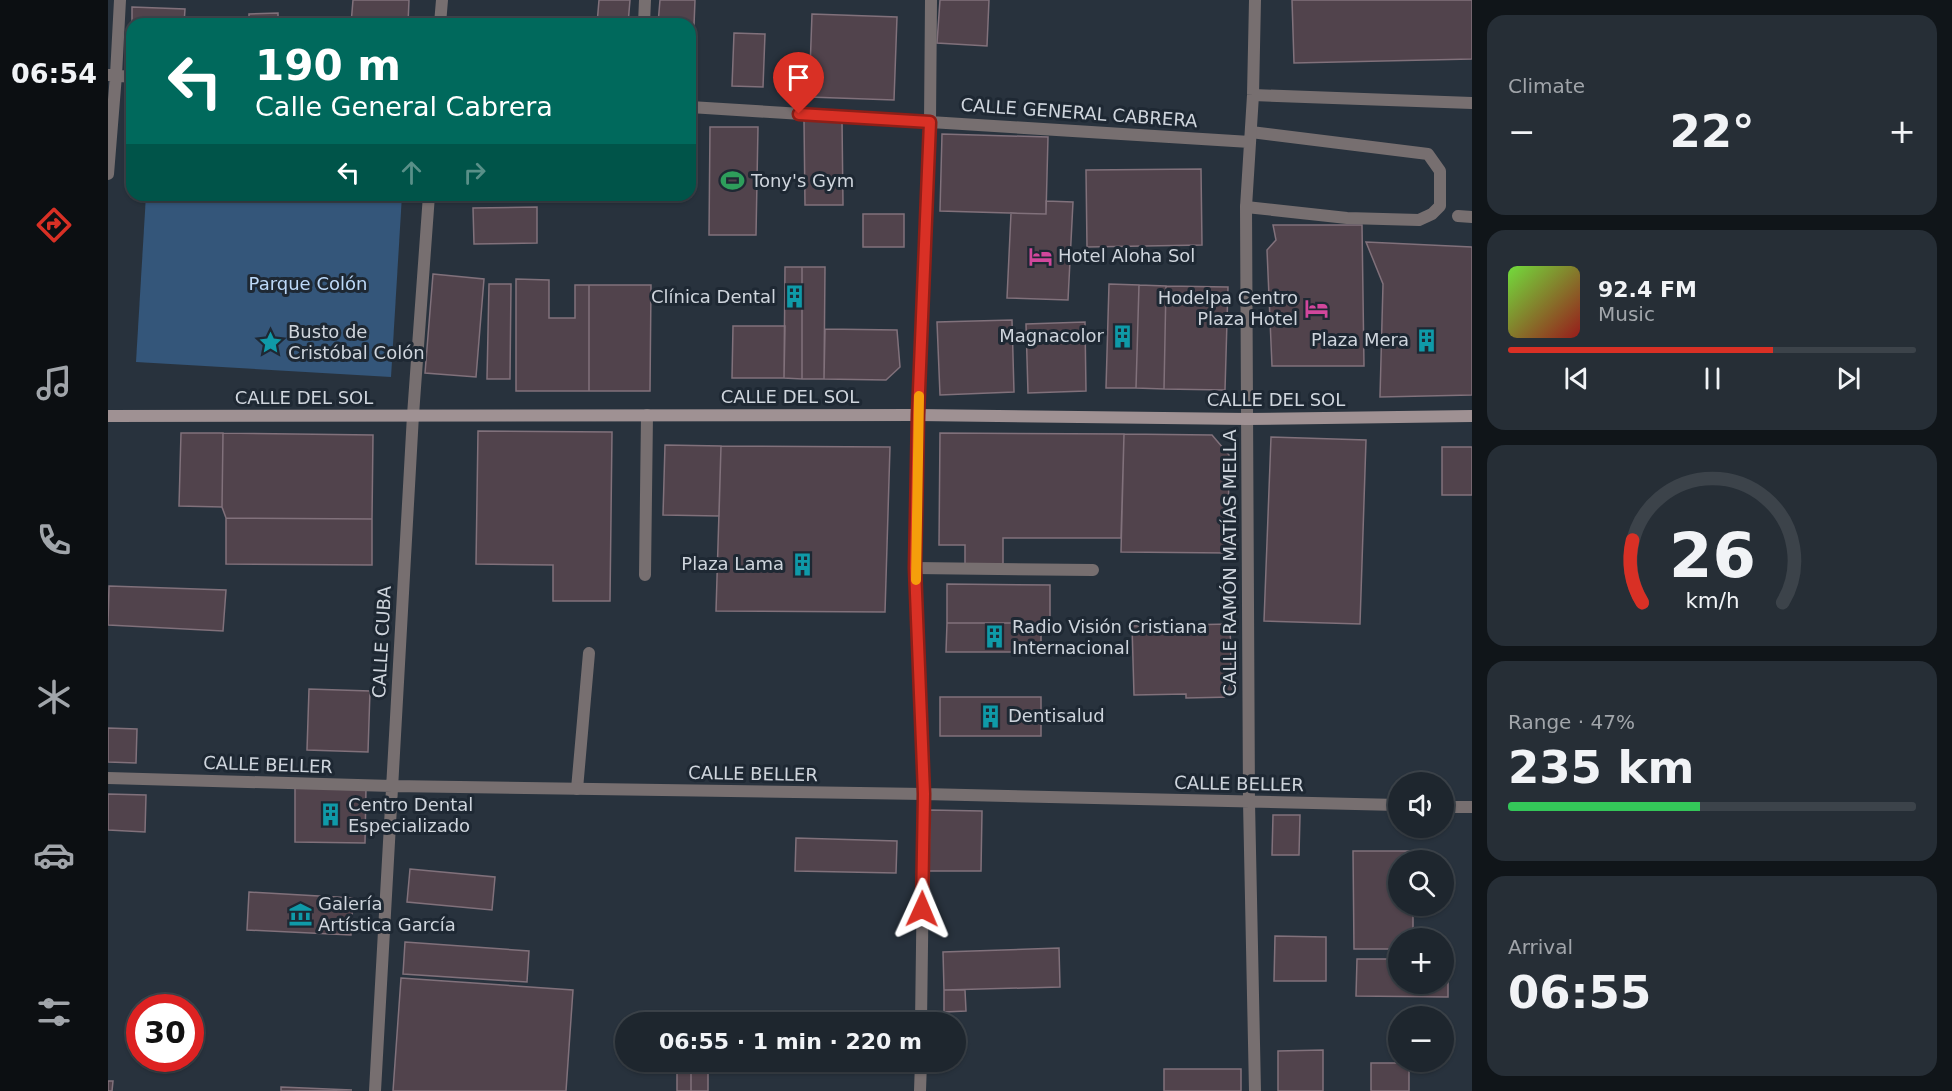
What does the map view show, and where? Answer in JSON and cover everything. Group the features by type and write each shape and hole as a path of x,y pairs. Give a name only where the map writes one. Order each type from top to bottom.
{"main road":[{"name":"CALLE DEL SOL","path":"108,416 918,415 1247,419 1472,416"}],"street":[{"path":"108,174 112,75 120,0"},
{"path":"440,18 442,0"},
{"path":"644,18 645,0"},
{"path":"921,1012 924,794 915,568 918,415 930,122 931,0"},
{"name":"CALLE RAMÓN MATÍAS MELLA","path":"1255,0 1253,95 1246,207 1248,802 1255,1091"},
{"path":"1253,95 1472,103"},
{"name":"CALLE GENERAL CABRERA","path":"696,107 930,122 1251,137 1428,154 1440,171 1440,206 1432,214 1419,220 1347,218 1246,207"},
{"name":"CALLE CUBA","path":"375,1091 413,415 429,201"},
{"path":"1458,216 1472,217"},
{"path":"645,575 647,416"},
{"path":"915,568 1093,570"},
{"path":"577,789 589,653"},
{"name":"CALLE BELLER","path":"108,778 392,786 924,794 1388,806"},
{"path":"1454,807 1472,807"},
{"path":"920,1091 921,1072"}],"green space":[{"name":"Parque Colón","path":"146,201 402,201 391,377 136,362"}],"building":[{"path":"353,0 409,0 408,18 352,18"},
{"path":"599,0 630,0 628,18 598,18"},
{"path":"660,0 695,0 694,18 658,18"},
{"path":"940,0 989,0 987,46 937,43"},
{"path":"1292,0 1472,0 1472,59 1294,63"},
{"path":"132,7 185,9 184,18 132,18"},
{"path":"278,13 278,18 249,18 249,14"},
{"path":"812,14 897,17 894,100 809,97"},
{"path":"734,33 765,34 763,87 732,86"},
{"path":"804,120 842,120 843,205 805,205"},
{"name":"Tony's Gym","path":"710,127 758,127 756,235 709,235"},
{"path":"942,134 1048,137 1046,214 940,211"},
{"path":"1201,169 1202,245 1087,247 1086,170"},
{"path":"454,201 539,201 454,202"},
{"name":"Hotel Aloha Sol","path":"1046,201 1073,202 1068,300 1007,298 1011,213 1046,214"},
{"path":"537,207 537,243 474,244 473,208"},
{"path":"863,214 904,214 904,247 863,247"},
{"name":"Hodelpa Centro Plaza Hotel","path":"1273,225 1362,225 1364,366 1272,366 1267,250 1276,240"},
{"name":"Plaza Mera","path":"1366,242 1472,247 1472,395 1380,397 1383,284"},
{"name":"Clínica Dental","path":"785,267 802,267 802,379 784,378"},
{"path":"802,267 825,267 824,379 802,379"},
{"path":"433,274 484,279 476,377 425,373"},
{"path":"516,279 549,280 549,318 575,318 575,285 589,285 589,391 516,391"},
{"path":"489,284 511,284 510,379 487,379"},
{"name":"Magnacolor","path":"1109,284 1139,285 1136,388 1106,388"},
{"path":"589,285 651,285 650,391 589,391"},
{"path":"1139,285 1166,286 1164,389 1136,388"},
{"path":"1166,286 1228,287 1225,390 1164,389"},
{"path":"1012,320 1014,392 940,395 937,322"},
{"path":"1085,322 1086,391 1028,393 1026,324"},
{"path":"733,326 785,326 784,378 732,378"},
{"path":"825,329 897,330 900,367 886,380 824,379"},
{"path":"478,431 612,432 610,601 553,601 553,565 476,564"},
{"path":"181,433 223,433 222,507 179,506"},
{"path":"223,433 373,435 372,519 226,518 222,507"},
{"path":"940,433 1124,434 1121,538 1003,538 1003,563 998,568 965,568 965,545 939,545"},
{"path":"1124,434 1212,435 1229,455 1228,553 1121,552"},
{"path":"1271,437 1366,440 1360,624 1264,621"},
{"path":"665,445 721,446 719,516 663,515"},
{"name":"Plaza Lama","path":"721,446 890,447 885,612 716,611"},
{"path":"1442,447 1472,447 1472,495 1442,495"},
{"path":"226,518 372,519 372,565 226,564"},
{"path":"947,584 1050,585 1050,623 947,623"},
{"path":"109,586 226,590 223,631 108,625"},
{"name":"Radio Visión Cristiana Internacional","path":"947,623 1041,623 1041,652 946,652"},
{"path":"1230,624 1232,697 1186,698 1186,694 1134,695 1132,626"},
{"path":"309,689 370,691 368,752 307,750"},
{"name":"Dentisalud","path":"940,697 1041,697 1041,736 940,736"},
{"path":"108,728 137,729 136,763 108,762"},
{"name":"Centro Dental Especializado","path":"295,788 366,788 365,843 295,842"},
{"path":"108,794 146,795 145,832 108,830"},
{"path":"930,810 982,811 981,871 929,871"},
{"path":"1273,815 1300,815 1299,855 1272,855"},
{"path":"796,838 897,841 896,873 795,871"},
{"path":"1353,851 1388,851 1388,916 1413,916 1413,928 1388,928 1388,949 1354,949"},
{"path":"410,869 495,877 492,910 407,902"},
{"name":"Galería Artística García","path":"249,892 353,898 351,935 247,930"},
{"path":"1275,936 1326,937 1326,981 1274,981"},
{"path":"405,942 529,951 527,982 403,974"},
{"path":"1059,948 1060,987 944,990 943,952"},
{"path":"1357,959 1388,959 1388,994 1448,994 1448,997 1356,996"},
{"path":"401,978 573,990 566,1091 393,1091"},
{"path":"944,990 965,990 966,1011 944,1012"},
{"path":"1323,1050 1323,1091 1278,1091 1278,1051"},
{"path":"1371,1063 1388,1063 1388,1072 1409,1072 1409,1091 1371,1091"},
{"path":"1164,1069 1241,1069 1241,1091 1164,1091"},
{"path":"677,1072 691,1072 691,1091 677,1091"},
{"path":"691,1072 708,1072 708,1091 691,1091"},
{"path":"108,1081 113,1081 112,1091 108,1091"},
{"path":"281,1087 352,1090 281,1091"}],"slow traffic":[{"path":"916,580 919,396"}],"place":[{"name":"Tony's Gym","path":"733,181"},
{"name":"Hotel Aloha Sol","path":"1040,256"},
{"name":"Clínica Dental","path":"794,297"},
{"name":"Hodelpa Centro Plaza Hotel","path":"1316,308"},
{"name":"Magnacolor","path":"1122,336"},
{"name":"Plaza Mera","path":"1427,340"},
{"name":"Busto de Cristóbal Colón","path":"270,342"},
{"name":"Plaza Lama","path":"802,564"},
{"name":"Radio Visión Cristiana Internacional","path":"994,637"},
{"name":"Dentisalud","path":"990,716"},
{"name":"Centro Dental Especializado","path":"330,815"},
{"name":"Galería Artística García","path":"300,914"}],"route":[{"path":"799,114 930,122 918,415 915,568 924,794 922,909"}]}
